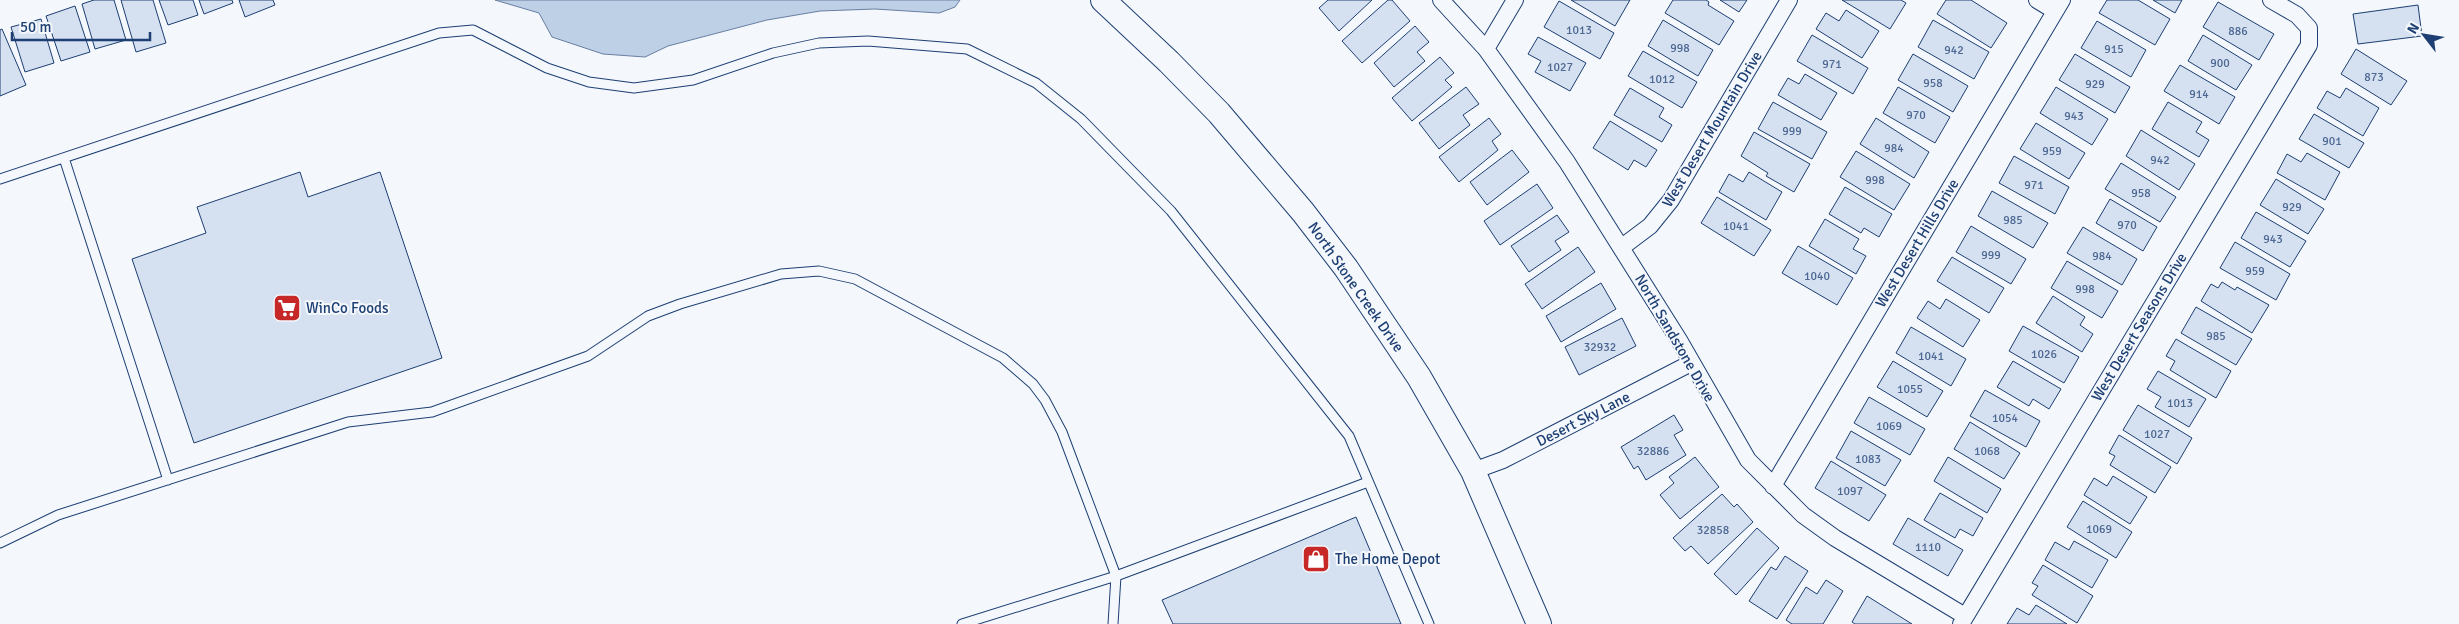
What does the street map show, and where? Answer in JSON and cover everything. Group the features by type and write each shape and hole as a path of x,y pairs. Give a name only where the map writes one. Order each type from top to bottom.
{"street":[{"name":"North Stone Creek Drive","path":"1103,0 1169,62 1219,113 1303,212 1346,268 1419,378 1473,471 1539,624"},
{"name":"North Sandstone Drive","path":"1441,0 1486,49 1567,162 1622,246 1748,460 1803,515 1835,538 1963,620"},
{"path":"1486,49 1515,0"},
{"name":"West Desert Mountain Drive","path":"1622,246 1650,226 1671,200 1789,0"},
{"path":"2037,0 2058,5"},
{"name":"West Desert Seasons Drive","path":"1963,620 2309,44 2309,28 2297,15 2271,0"},
{"name":"West Desert Hills Drive","path":"1772,486 2058,5"},
{"name":"Desert Sky Lane","path":"1473,471 1503,460 1691,363"}],"lane":[{"path":"0,179 439,33 473,30 547,68 589,82 634,88 693,80 773,53 819,43 868,41 967,49 1036,83 1081,119 1171,211 1349,436 1428,624"},
{"path":"64,158 168,480"},
{"path":"0,543 58,515 348,422 432,412 588,356 648,316 680,304 781,274 819,271 855,280 1003,358 1032,384 1045,400 1062,432 1116,576 1113,624"},
{"path":"962,624 1116,576 1368,482"}],"water":[{"path":"495,0 960,0 955,7 939,13 875,9 820,11 767,20 668,46 645,57 603,54 552,37 539,13"}],"building":[{"path":"94,0 114,0 126,40 95,49 82,4"},
{"path":"121,0 153,0 166,43 136,52"},
{"path":"159,0 193,0 198,15 168,25"},
{"path":"199,0 232,0 233,3 204,14"},
{"path":"239,0 273,0 275,5 245,17"},
{"path":"1328,0 1372,0 1339,31 1319,8"},
{"path":"1388,0 1392,0 1410,21 1362,63 1342,41"},
{"path":"1571,0 1630,0 1615,26"},
{"path":"1673,0 1706,0 1709,2 1708,5 1734,21 1719,45 1665,13"},
{"path":"1720,0 1747,0 1739,12"},
{"path":"1842,0 1901,0 1906,3 1890,29"},
{"path":"1946,0 1971,0 2007,23 1991,48 1937,14"},
{"path":"2107,0 2138,0 2170,19 2155,45 2099,13"},
{"path":"2153,0 2182,0 2175,13"},
{"path":"1559,1 1614,33 1600,59 1544,27"},
{"path":"2218,2 2274,34 2259,60 2203,27"},
{"path":"2418,5 2422,36 2358,44 2353,14"},
{"path":"75,6 90,52 61,61 46,16"},
{"path":"1846,10 1879,31 1862,58 1816,29 1826,13 1839,21"},
{"path":"41,19 54,63 25,72 11,27"},
{"path":"1663,20 1713,50 1698,76 1648,46"},
{"path":"1933,20 1989,52 1974,79 1918,47"},
{"path":"2097,21 2146,50 2131,77 2081,48"},
{"path":"1415,26 1429,42 1417,52 1425,61 1394,87 1374,63"},
{"path":"2,29 26,85 0,96 0,30"},
{"path":"1812,35 1868,68 1853,94 1797,61"},
{"path":"2203,35 2252,65 2236,90 2188,61"},
{"path":"1538,37 1586,63 1570,91 1535,72 1541,61 1528,54"},
{"path":"2356,49 2407,81 2391,105 2341,74"},
{"path":"1643,51 1697,82 1682,108 1628,76"},
{"path":"1913,54 1968,86 1953,112 1898,80"},
{"path":"2075,54 2130,87 2115,113 2059,80"},
{"path":"1440,57 1454,73 1445,80 1452,87 1412,121 1392,98"},
{"path":"2180,65 2235,97 2219,124 2164,91"},
{"path":"1805,74 1837,93 1821,120 1778,95 1788,78 1799,84"},
{"path":"1466,87 1479,104 1463,115 1470,125 1439,149 1419,123"},
{"path":"1898,87 1950,117 1935,143 1883,113"},
{"path":"2056,87 2108,119 2092,145 2040,113"},
{"path":"1630,88 1664,108 1659,117 1672,125 1662,142 1614,115"},
{"path":"2346,88 2379,108 2363,136 2317,108 2327,91 2340,98"},
{"path":"1773,102 1827,132 1812,159 1758,129"},
{"path":"2168,102 2202,122 2196,132 2209,140 2199,157 2152,129"},
{"path":"2314,114 2364,143 2349,168 2299,139"},
{"path":"1489,118 1501,134 1492,141 1498,150 1459,182 1439,157"},
{"path":"1876,118 1929,152 1914,178 1860,144"},
{"path":"1610,121 1657,150 1646,167 1634,160 1628,170 1593,148"},
{"path":"2036,123 2085,153 2069,179 2020,149"},
{"path":"2141,130 2195,164 2179,190 2126,156"},
{"path":"1754,132 1810,164 1794,192 1766,176 1768,173 1741,156"},
{"path":"1512,150 1529,172 1487,205 1470,182"},
{"path":"1856,151 1910,184 1894,210 1840,177"},
{"path":"2307,153 2340,172 2325,200 2277,173 2287,154 2301,162"},
{"path":"2014,156 2069,187 2055,214 1999,183"},
{"path":"2121,163 2176,197 2160,222 2105,189"},
{"name":"WinCo Foods","path":"300,172 308,197 380,172 442,358 194,443 132,259 206,233 197,207"},
{"path":"1749,172 1782,192 1766,220 1719,192 1729,174 1743,182"},
{"path":"2276,179 2324,209 2308,234 2260,205"},
{"path":"1537,184 1553,208 1500,245 1484,221"},
{"path":"1845,187 1892,214 1879,237 1864,228 1861,233 1829,214"},
{"path":"1992,191 2048,223 2033,248 1978,216"},
{"path":"1717,197 1771,230 1754,256 1701,223"},
{"path":"2110,199 2157,227 2143,251 2096,223"},
{"path":"2256,212 2306,241 2290,267 2241,238"},
{"path":"1557,215 1569,232 1555,241 1561,250 1529,272 1511,246"},
{"path":"1825,219 1859,239 1853,249 1866,256 1856,274 1809,246"},
{"path":"1971,226 2026,259 2011,284 1956,252"},
{"path":"2083,227 2137,259 2122,285 2067,253"},
{"path":"2235,242 2290,274 2276,300 2220,268"},
{"path":"1798,246 1853,278 1837,305 1782,273"},
{"path":"1578,247 1595,272 1542,309 1525,284"},
{"path":"1952,257 2004,288 1989,313 1937,281"},
{"path":"2067,261 2118,291 2102,318 2051,288"},
{"path":"2222,282 2235,290 2237,287 2269,305 2252,333 2201,301 2211,284 2218,288"},
{"path":"1601,283 1616,309 1561,342 1546,316"},
{"path":"2053,296 2085,317 2080,325 2093,334 2082,352 2036,323"},
{"path":"1946,299 1980,320 1963,347 1917,318 1928,301 1940,309"},
{"path":"2196,307 2252,339 2236,365 2181,333"},
{"path":"1622,318 1636,346 1579,375 1565,347"},
{"path":"2023,326 2079,357 2064,383 2009,351"},
{"path":"1911,327 1966,359 1951,386 1896,353"},
{"path":"2176,339 2231,371 2216,398 2170,370 2175,361 2166,356"},
{"path":"1893,361 1943,391 1927,417 1877,387"},
{"path":"2013,361 2061,389 2049,409 2033,399 2029,406 1997,387"},
{"path":"2158,371 2206,399 2189,427 2155,407 2161,397 2147,389"},
{"path":"1985,390 2040,421 2026,447 1970,416"},
{"path":"1869,397 1925,429 1910,455 1854,423"},
{"path":"2138,405 2192,438 2177,464 2123,430"},
{"path":"1674,415 1683,430 1674,435 1686,455 1646,480 1638,466 1634,469 1621,447"},
{"path":"1970,422 2020,453 2004,479 1954,449"},
{"path":"1851,431 1901,460 1885,486 1836,458"},
{"path":"2119,435 2171,467 2155,493 2110,465 2115,456 2109,453"},
{"path":"1695,457 1719,487 1680,519 1660,495 1674,483 1669,477"},
{"path":"1948,457 2001,489 1987,513 1934,481"},
{"path":"1831,461 1886,495 1869,521 1815,488"},
{"path":"2113,476 2147,497 2130,524 2084,495 2094,478 2107,486"},
{"path":"1940,493 1983,518 1973,536 1960,529 1955,538 1924,520"},
{"path":"1722,494 1734,507 1737,504 1753,522 1708,564 1691,546 1685,551 1673,538"},
{"path":"2083,501 2132,532 2116,558 2067,527"},
{"name":"The Home Depot","path":"1356,517 1401,624 1173,624 1162,600"},
{"path":"1908,518 1963,550 1948,576 1893,544"},
{"path":"1757,528 1779,548 1736,595 1714,574"},
{"path":"2074,541 2108,560 2092,588 2045,560 2055,542 2069,550"},
{"path":"1785,556 1808,571 1777,619 1749,601 1771,567 1776,570"},
{"path":"2043,565 2093,596 2077,623 2032,595 2038,586 2032,583"},
{"path":"1826,580 1843,591 1823,624 1792,624 1786,620 1806,587 1817,594"},
{"path":"1867,596 1912,624 1855,624 1852,622"},
{"path":"2036,605 2067,624 2007,624 2017,608 2029,615"}],"place":[{"name":"WinCo Foods","path":"287,308"},
{"name":"The Home Depot","path":"1316,559"}]}
